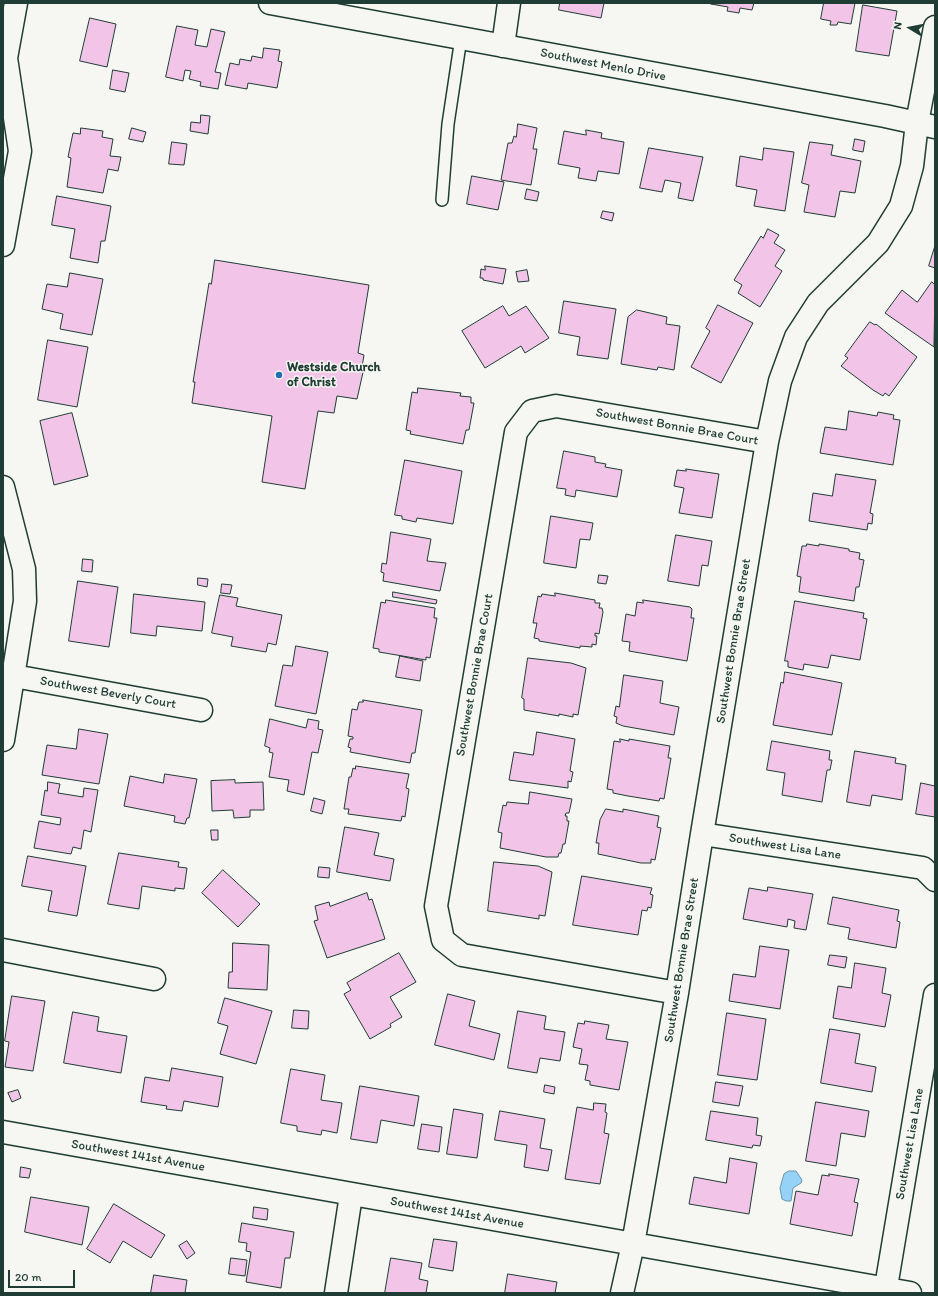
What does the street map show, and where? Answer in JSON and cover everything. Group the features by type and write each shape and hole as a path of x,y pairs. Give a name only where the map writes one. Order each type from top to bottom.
{"street":[{"path":"3,245 20,152 6,58 16,3"},
{"name":"Southwest Menlo Drive","path":"270,3 885,116 926,125"},
{"path":"503,46 509,3"},
{"name":"Southwest Bonnie Brae Street","path":"622,1293 633,1244 677,993 767,442 780,381 796,337 818,303 878,243 901,206 912,166 926,125 935,27"},
{"name":"Southwest Bonnie Brae Court","path":"677,993 462,955 443,940 436,906 516,432 532,411 556,406 767,442"},
{"path":"3,487 24,569 25,601 3,740"},
{"name":"Southwest Beverly Court","path":"14,676 201,710"},
{"name":"Southwest Lisa Lane","path":"702,834 923,868 935,880"},
{"path":"3,950 154,980"},
{"name":"Southwest Lisa Lane","path":"885,1291 935,995"},
{"name":"Southwest 141st Avenue","path":"3,1132 633,1244 885,1291 910,1293"},
{"path":"336,1293 351,1195"}],"lane":[{"path":"442,200 448,124 461,38"}],"water":[{"path":"789,1171 796,1171 802,1180 801,1183 793,1188 791,1201 786,1201 782,1199 780,1188 784,1174"}],"building":[{"path":"560,3 604,3 601,18 559,10"},
{"path":"754,3 752,10 740,8 739,13 727,11 728,7 711,4"},
{"path":"824,3 855,3 851,24 838,22 837,25 830,25 831,21 821,19"},
{"path":"863,5 897,11 889,56 856,51"},
{"path":"90,18 116,24 107,67 80,61"},
{"path":"177,26 198,30 195,45 207,47 211,29 225,32 215,72 221,73 218,89 200,86 201,82 189,79 191,71 185,70 183,81 166,77"},
{"path":"264,48 280,50 278,61 282,62 277,88 248,83 247,89 225,85 230,63 239,65 240,59 251,61 252,56 262,58"},
{"path":"113,70 129,73 125,92 110,89"},
{"path":"201,115 210,116 208,134 190,131 191,122 200,123"},
{"path":"518,124 537,128 533,149 537,149 531,185 501,180 508,143 512,143 514,136 516,137"},
{"path":"81,128 103,131 102,137 113,139 110,156 121,157 118,171 108,169 103,193 67,187 71,158 68,157 73,133 80,134"},
{"path":"132,128 146,132 143,142 129,139"},
{"path":"586,130 602,133 601,138 624,142 619,174 598,171 596,181 578,178 580,168 558,164 564,131 586,135"},
{"path":"855,139 865,141 863,152 853,150"},
{"path":"172,142 187,144 184,165 169,164"},
{"path":"810,142 833,145 831,155 861,161 855,193 840,191 835,217 804,212 809,185 802,183"},
{"path":"649,148 703,157 693,201 678,198 681,183 665,180 662,192 640,188"},
{"path":"764,148 794,152 785,211 754,206 757,190 736,186 740,156 762,160"},
{"path":"472,176 504,182 498,210 467,204"},
{"path":"527,189 539,192 537,201 525,199"},
{"path":"57,196 111,206 105,241 101,241 98,263 70,258 75,229 52,225"},
{"path":"603,211 614,213 612,221 601,218"},
{"path":"768,229 779,235 774,243 785,250 775,266 782,271 760,307 738,293 742,285 734,280 761,236 763,238"},
{"path":"935,246 935,268 929,266"},
{"name":"Westside Church of Christ","path":"215,260 369,285 358,353 364,355 362,367 364,368 357,399 337,396 334,413 318,411 305,489 262,482 272,416 192,403 195,382 193,382 209,283 211,284"},
{"path":"485,266 506,269 503,284 480,278 481,269 485,270"},
{"path":"527,270 529,281 518,282 516,272"},
{"path":"70,273 103,279 92,335 60,329 63,314 42,309 47,284 67,287"},
{"path":"932,282 935,285 934,347 885,313 902,290 917,302"},
{"path":"564,301 616,309 608,359 577,355 580,337 559,333"},
{"path":"718,305 753,323 721,383 691,367 710,331 706,328"},
{"path":"503,306 509,316 526,306 549,338 525,353 521,346 485,368 462,331"},
{"path":"637,310 667,317 666,324 680,326 674,370 658,367 657,370 621,364 628,317"},
{"path":"870,322 875,325 876,324 917,357 889,396 885,393 883,396 873,390 841,366 848,358 845,356"},
{"path":"48,340 88,347 77,407 38,400"},
{"path":"418,388 461,393 460,396 471,397 471,403 474,403 469,430 466,430 463,444 410,434 411,431 406,430 412,392 417,393"},
{"path":"849,411 877,416 878,412 894,415 893,419 900,420 893,465 820,453 825,427 846,430"},
{"path":"72,413 88,476 54,485 40,421"},
{"path":"564,451 595,457 595,462 606,464 605,467 622,470 617,497 576,490 575,497 565,495 566,489 557,488"},
{"path":"405,460 462,471 453,524 417,518 416,522 402,519 402,516 395,515"},
{"path":"686,469 719,474 712,518 679,513 684,488 674,486 677,470 686,471"},
{"path":"836,474 876,480 870,513 873,514 872,524 868,523 867,530 809,521 813,493 832,496"},
{"path":"551,516 593,523 590,540 580,539 576,568 544,563"},
{"path":"391,532 431,539 427,561 446,563 440,591 383,581 384,573 381,572 382,563 386,564"},
{"path":"676,535 712,541 708,566 702,565 699,586 668,581"},
{"path":"807,544 819,546 819,544 849,549 849,551 860,553 859,559 864,560 859,587 856,587 854,601 799,592 801,577 797,576 802,546 806,546"},
{"path":"83,559 93,560 92,572 82,571"},
{"path":"599,575 608,576 606,584 598,583"},
{"path":"198,578 208,579 207,587 198,585"},
{"path":"78,581 118,587 109,647 69,641"},
{"path":"222,584 232,585 230,594 221,593"},
{"path":"393,592 437,600 436,604 393,597"},
{"path":"555,593 595,600 595,603 600,603 599,608 602,608 603,612 599,634 595,633 595,636 597,636 596,645 592,644 592,647 580,646 580,648 539,641 539,639 534,638 537,623 533,623 538,596 541,597 542,594 555,596"},
{"path":"134,594 205,602 202,631 157,626 156,636 131,633"},
{"path":"220,595 238,598 236,606 282,615 276,645 268,643 266,652 231,646 233,637 212,633"},
{"path":"386,600 435,608 434,618 437,618 430,658 426,657 426,660 379,652 379,649 373,648 381,602 385,603"},
{"path":"643,600 690,607 692,609 691,618 694,618 687,661 629,651 630,642 622,641 626,614 635,616 637,602 643,603"},
{"path":"795,601 864,613 863,618 867,619 860,660 831,655 828,668 804,664 803,670 788,667 788,661 785,661"},
{"path":"296,646 328,652 316,714 275,706 283,665 292,666"},
{"path":"400,656 423,661 420,681 396,677"},
{"path":"528,658 571,663 586,668 578,715 573,714 573,717 559,714 559,716 524,710 524,699 522,698"},
{"path":"785,672 842,683 832,735 773,725 781,682 783,683"},
{"path":"624,675 663,681 660,703 679,707 674,735 623,726 616,723 617,717 614,716 616,706 619,707"},
{"path":"363,700 422,710 415,753 412,753 410,763 350,752 351,748 348,747 350,739 353,739 353,737 348,736 352,709 357,710 359,702 363,702"},
{"path":"270,719 306,728 308,719 319,721 318,729 323,730 318,753 312,752 304,795 287,791 289,780 269,777 273,753 269,752 270,748 265,746"},
{"path":"79,729 108,734 99,784 42,775 47,745 76,749"},
{"path":"537,732 575,739 570,771 573,772 571,782 568,781 568,788 509,780 514,752 533,755"},
{"path":"620,739 629,741 629,739 670,746 668,758 671,758 664,799 660,798 659,801 628,796 613,793 613,790 607,789 614,741 620,742"},
{"path":"772,741 830,751 829,760 832,760 830,770 827,770 822,802 782,795 785,773 767,770"},
{"path":"855,751 896,758 895,763 906,765 902,800 872,795 870,806 847,802"},
{"path":"356,766 409,774 406,788 409,789 405,817 402,816 401,821 348,814 349,809 344,809 349,777 351,777 353,768 355,769"},
{"path":"165,774 197,779 189,818 187,818 185,824 174,822 175,816 124,806 130,776 163,783"},
{"path":"235,780 235,783 263,782 264,810 250,810 250,817 234,818 233,810 212,811 211,781"},
{"path":"48,782 60,784 58,793 83,797 84,788 98,790 91,832 84,830 81,849 73,847 71,854 34,848 39,821 60,825 61,818 41,815 45,790 47,791"},
{"path":"921,783 935,786 935,817 916,814"},
{"path":"530,792 572,799 569,813 566,813 565,816 567,816 567,821 569,821 565,844 563,844 561,853 559,853 558,857 546,857 500,848 502,833 498,832 503,805 506,806 507,802 528,804"},
{"path":"314,798 325,801 322,814 311,811"},
{"path":"606,809 623,812 623,809 659,816 657,827 661,828 655,860 651,859 651,863 641,863 598,854 599,843 596,843 600,820"},
{"path":"345,827 379,833 374,855 394,859 390,881 337,872"},
{"path":"211,830 218,830 218,840 212,840"},
{"path":"119,853 179,862 178,867 187,868 184,889 175,888 175,891 142,886 139,909 108,904"},
{"path":"28,856 86,866 77,916 48,911 52,891 22,886"},
{"path":"494,862 538,866 552,872 545,916 539,915 539,919 488,911"},
{"path":"319,867 330,868 329,878 318,877"},
{"path":"223,870 260,904 238,927 202,893"},
{"path":"582,876 652,888 650,894 653,895 651,908 648,907 647,911 642,910 638,935 573,925"},
{"path":"768,887 813,894 806,930 794,928 795,921 788,919 787,927 743,919 749,888 767,891"},
{"path":"367,893 369,900 372,899 385,939 327,958 314,921 318,920 315,906 329,902 330,906"},
{"path":"833,897 899,910 897,921 900,922 896,948 848,939 850,928 828,924"},
{"path":"233,943 269,945 267,990 228,988 229,972 232,972"},
{"path":"760,946 789,950 780,1009 729,1001 733,974 755,977"},
{"path":"399,953 416,982 390,997 402,1017 390,1024 391,1027 370,1039 344,994 351,990 347,983"},
{"path":"830,955 847,957 845,968 828,965"},
{"path":"855,963 886,968 882,993 891,995 885,1027 833,1018 838,986 851,988"},
{"path":"448,994 475,1001 469,1026 500,1034 494,1060 435,1045"},
{"path":"12,996 45,1001 33,1071 5,1067 9,1042 5,1041"},
{"path":"225,998 272,1011 256,1064 220,1054 228,1026 218,1023"},
{"path":"294,1010 309,1011 308,1029 292,1028"},
{"path":"518,1011 546,1016 544,1029 565,1032 560,1061 540,1058 537,1073 508,1068"},
{"path":"73,1012 99,1017 97,1031 127,1036 121,1073 64,1063"},
{"path":"727,1013 766,1019 757,1080 718,1075"},
{"path":"585,1021 609,1025 606,1039 628,1042 619,1090 590,1085 590,1081 585,1080 588,1065 579,1064 582,1049 573,1047 578,1023 584,1024"},
{"path":"830,1029 860,1034 855,1063 876,1067 872,1092 821,1083"},
{"path":"172,1068 223,1077 218,1107 184,1101 182,1111 166,1109 167,1106 141,1102 145,1077 169,1081"},
{"path":"291,1069 325,1075 321,1100 342,1103 337,1133 322,1130 321,1135 297,1131 297,1126 281,1123"},
{"path":"716,1082 743,1086 739,1106 713,1102"},
{"path":"545,1085 555,1087 554,1094 544,1092"},
{"path":"360,1086 419,1096 414,1126 381,1120 377,1143 351,1139"},
{"path":"18,1090 21,1098 12,1102 8,1093"},
{"path":"816,1102 869,1111 865,1137 841,1133 836,1166 806,1161"},
{"path":"594,1103 606,1104 605,1112 607,1113 604,1133 609,1134 600,1184 565,1179 577,1107 593,1110"},
{"path":"454,1109 483,1114 477,1158 447,1154"},
{"path":"500,1111 545,1119 540,1148 552,1150 548,1171 524,1167 527,1145 495,1140"},
{"path":"711,1111 758,1118 756,1135 762,1136 760,1146 753,1145 752,1148 706,1140"},
{"path":"422,1124 442,1127 439,1152 418,1149"},
{"path":"730,1158 757,1163 749,1214 689,1204 694,1177 726,1183"},
{"path":"21,1167 31,1169 29,1178 20,1177"},
{"path":"829,1174 859,1179 854,1202 858,1203 852,1236 790,1224 796,1191 818,1195 822,1175 829,1176"},
{"path":"31,1197 89,1207 82,1245 25,1232"},
{"path":"114,1204 165,1235 151,1258 123,1241 110,1263 87,1249"},
{"path":"254,1207 268,1209 267,1220 253,1218"},
{"path":"242,1223 294,1232 290,1258 285,1258 281,1288 246,1282 251,1252 246,1251 247,1243 239,1242"},
{"path":"434,1239 457,1242 453,1271 429,1267"},
{"path":"187,1241 195,1253 187,1259 179,1246"},
{"path":"231,1258 247,1260 245,1276 229,1274"},
{"path":"391,1258 422,1263 419,1279 428,1281 426,1293 385,1293"},
{"path":"508,1274 557,1282 555,1293 505,1293"},
{"path":"154,1275 187,1280 185,1293 151,1293"}],"place":[{"name":"Westside Church of Christ","path":"279,375"}]}
